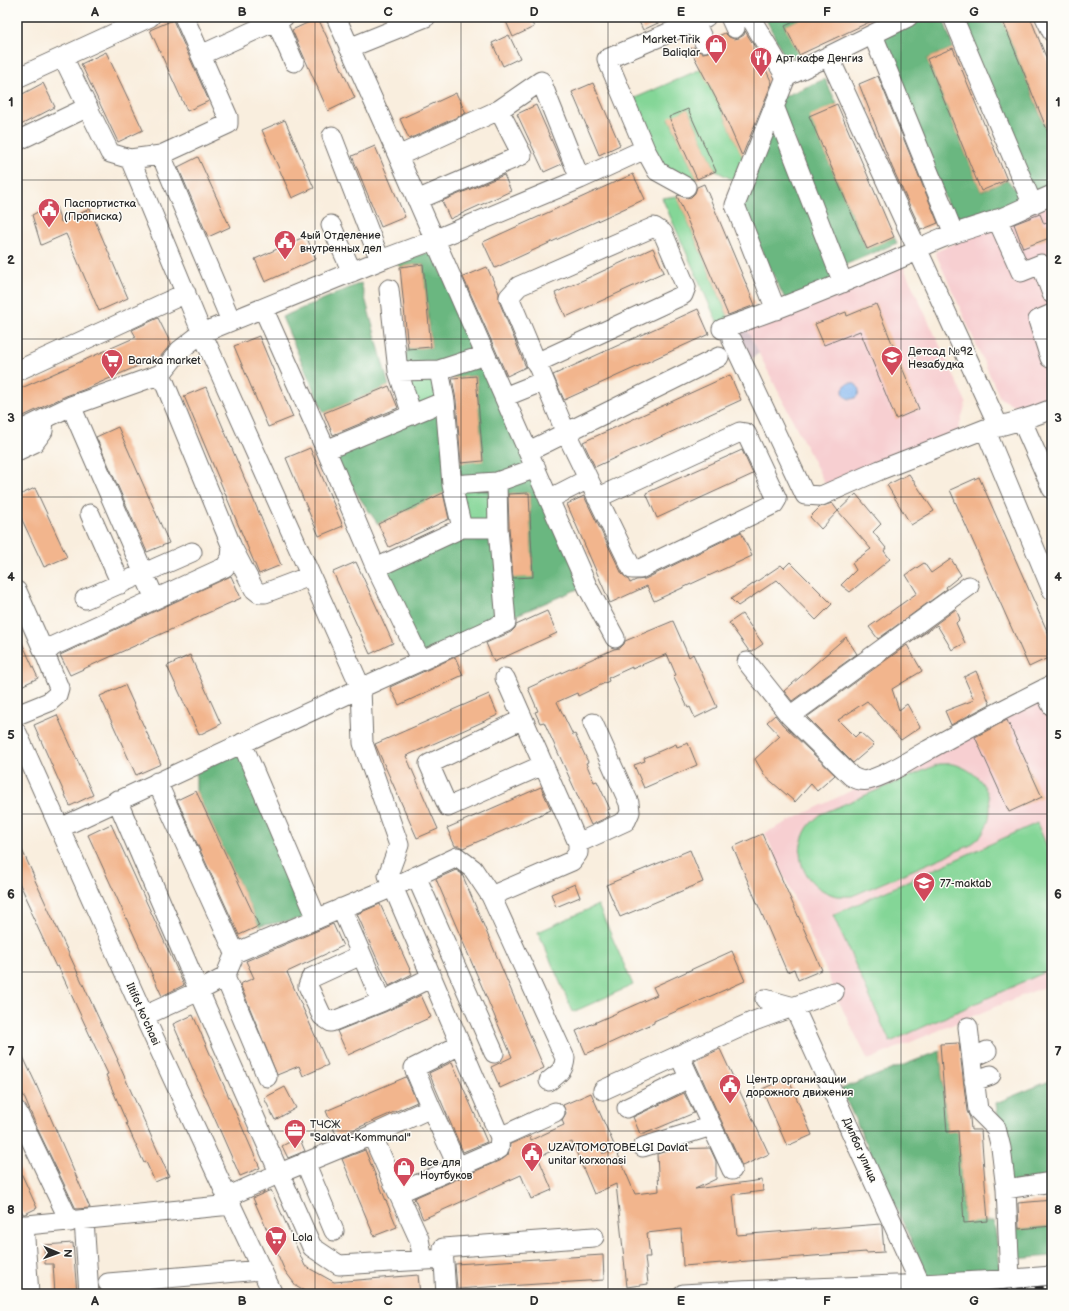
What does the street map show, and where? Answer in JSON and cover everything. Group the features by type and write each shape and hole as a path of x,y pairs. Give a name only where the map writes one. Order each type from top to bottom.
{"street":[{"path":"17,78 150,17"},
{"path":"64,57 110,153 130,159 161,155 228,124 228,117 184,17"},
{"path":"336,17 588,588 615,638"},
{"path":"349,48 426,17"},
{"path":"750,17 776,70 774,106 735,204 776,310"},
{"path":"776,70 828,57 908,17"},
{"path":"953,17 1032,204"},
{"path":"1045,17 1052,32"},
{"path":"201,55 280,19 294,62"},
{"path":"686,187 657,171 645,148 607,59 700,19 704,42"},
{"path":"873,35 954,234"},
{"path":"828,57 918,249 992,428 1052,590"},
{"path":"398,156 499,110 541,81 580,179"},
{"path":"774,106 843,283"},
{"path":"17,141 88,107"},
{"path":"417,200 522,155 499,110"},
{"path":"332,136 380,260"},
{"path":"17,432 71,406 161,374 180,350 202,333 380,260 434,240 580,179 645,148"},
{"path":"161,155 231,321"},
{"path":"130,159 202,333 361,688 363,743 399,845 388,875 500,1137 499,1149 398,1193"},
{"path":"1052,195 997,219 954,234 918,249 910,254 843,283 797,300 727,335 805,495 827,500 841,488 879,467 992,428 1022,421 1052,410"},
{"path":"997,219 1021,272 1041,264 1052,294"},
{"path":"331,225 352,272"},
{"path":"536,363 683,295 686,287 663,233 654,227 519,286 509,297 536,363 566,433 597,498 632,570 640,569 774,504 777,499 746,434 740,432 597,498"},
{"path":"389,289 398,371 412,415"},
{"path":"17,371 186,293"},
{"path":"263,308 376,568 421,661"},
{"path":"1052,314 1038,320 1050,358 1052,357"},
{"path":"398,371 440,370 485,355"},
{"path":"452,485 497,482 532,460 566,433 719,358"},
{"path":"440,370 452,485 462,528"},
{"path":"161,374 232,547 254,589 260,593 265,593 310,576"},
{"path":"504,397 544,381"},
{"path":"326,450 444,401"},
{"path":"71,406 155,599"},
{"path":"17,452 34,443 43,431 44,419"},
{"path":"1022,421 1052,489"},
{"path":"549,499 588,479"},
{"path":"60,828 117,800 506,622 498,528 497,482"},
{"path":"90,514 121,584"},
{"path":"376,568 462,528 498,528"},
{"path":"45,654 53,646 225,567 231,558 232,547"},
{"path":"85,599 192,552"},
{"path":"790,716 969,586"},
{"path":"17,591 59,688 57,696 49,702 17,715"},
{"path":"746,662 790,716 851,776 856,779 867,780 886,773 928,749 1049,686"},
{"path":"491,896 572,862 578,853 578,842 505,678"},
{"path":"1049,686 1046,694 1052,706"},
{"path":"523,719 429,764 448,807 543,765"},
{"path":"578,842 626,821 630,812 629,803 593,723"},
{"name":"Iltifot ko'chasi","path":"17,733 24,768 60,828 144,1016 273,1294"},
{"path":"242,743 317,919"},
{"path":"157,782 235,953"},
{"path":"117,800 199,991 312,1247 339,1265 444,1260"},
{"path":"144,1016 199,991 225,977 235,953 393,887 457,857 473,869 491,896 565,1058 565,1066 561,1072 549,1081"},
{"path":"416,876 494,1053"},
{"path":"341,908 381,1002"},
{"path":"361,955 311,978 308,986 322,1016 331,1022 381,1002 432,978"},
{"path":"225,977 267,1077"},
{"path":"603,1090 754,1021 834,992"},
{"path":"765,999 794,1007"},
{"name":"Дилбог улица","path":"794,1007 923,1289"},
{"path":"968,1027 980,1054 983,1078 978,1110 996,1128 1001,1148 1006,1189 1010,1279"},
{"path":"458,1167 414,1068 460,1045"},
{"path":"679,1055 732,1170"},
{"path":"627,1108 690,1078"},
{"path":"29,1294 20,1225 77,1221 229,1201 280,1173 372,1135 431,1108"},
{"path":"17,1111 77,1221 89,1294"},
{"path":"500,1137 555,1112"},
{"path":"643,1147 712,1126"},
{"path":"372,1135 419,1240 423,1260"},
{"path":"305,1162 334,1231"},
{"path":"1006,1189 1052,1182"},
{"path":"446,1294 443,1248 594,1237"},
{"path":"108,1283 262,1270"},
{"path":"683,1294 876,1285 923,1289 1010,1279 1052,1276"}],"shaded area":[{"path":"1052,201 1052,401 1027,412 1000,398 935,252"},
{"path":"903,266 966,402 958,431 826,486 745,326"},
{"path":"745,326 759,353 746,363 732,331"},
{"name":"77-maktab","path":"1052,692 1052,984 868,1060 834,992 765,833"}],"green space":[{"path":"765,17 804,17 785,26 799,55 785,58"},
{"path":"928,17 943,17 953,48 927,59 981,191 1007,180 1027,202 958,231 881,37"},
{"path":"958,17 1009,17 1003,20 1052,144 1052,189 1035,197"},
{"path":"701,69 723,112 746,164 739,183 716,171 688,109 669,118 697,179 665,175 633,99"},
{"path":"825,79 837,104 810,117 866,248 894,237 897,243 842,266 778,99"},
{"path":"774,106 839,281 786,301 748,223 738,206"},
{"path":"677,196 730,321 723,335 662,198"},
{"path":"432,251 585,586 507,619 507,578 533,576 529,493 502,495 452,485 459,463 483,460 476,376 452,378 439,370 398,371 408,349 431,347 423,264 400,267 396,263"},
{"path":"361,283 389,386 324,413 282,317"},
{"path":"439,370 445,401 412,415 398,371"},
{"path":"445,401 446,492 378,524 326,450"},
{"path":"497,482 498,528 462,528 452,485"},
{"path":"462,528 498,528 503,621 421,661 376,568"},
{"path":"239,750 311,917 259,926 196,791 196,773"},
{"path":"939,764 955,764 976,776 983,784 990,802 990,812 988,823 979,838 969,846 852,896 833,895 814,884 807,876 801,858 803,837 812,822 821,814"},
{"path":"1037,823 1052,858 1052,969 890,1042 833,915"},
{"path":"598,905 633,985 573,1012 538,932"},
{"path":"940,1051 947,1132 958,1131 964,1222 994,1221 1001,1272 928,1277 841,1089"},
{"path":"1052,1080 1052,1179 1006,1189 996,1103"},
{"path":"1052,1226 1052,1256 1015,1259 1016,1229"}],"water":[{"path":"848,383 854,383 859,388 857,397 854,399 848,399 843,394 843,388"}],"building":[{"path":"504,17 529,17 534,27 513,37"},
{"path":"637,17 671,17 643,30"},
{"path":"804,17 880,17 799,55 785,26"},
{"path":"1009,17 1030,17 1052,72 1052,142 1002,19"},
{"path":"318,18 355,98 328,111 292,30"},
{"path":"173,20 209,101 187,111 150,30"},
{"path":"745,31 755,47 772,83 742,156 723,112 690,49 694,47 703,53 708,52 713,48 715,43 714,38 725,33 734,39 739,38 744,35"},
{"path":"509,35 520,58 503,66 492,43"},
{"path":"953,48 1007,180 981,191 927,59"},
{"path":"106,52 143,130 118,142 81,64"},
{"path":"878,76 938,223 921,230 892,167 859,84"},
{"path":"43,83 55,107 17,127 17,97"},
{"path":"593,83 620,145 599,155 572,92"},
{"path":"456,93 466,113 409,139 400,119"},
{"path":"837,104 894,237 867,249 809,116"},
{"path":"536,105 562,164 544,172 517,114"},
{"path":"688,109 716,171 697,179 669,117"},
{"path":"285,120 314,188 292,198 262,130"},
{"path":"375,146 405,217 381,227 352,156"},
{"path":"198,157 230,227 208,237 178,167"},
{"path":"633,174 645,199 495,268 483,242"},
{"path":"504,175 511,191 450,219 442,201"},
{"path":"704,184 755,305 728,315 677,196 686,198 691,197 695,193 697,187"},
{"path":"55,203 61,222 90,209 128,298 99,311 66,234 41,245 32,215"},
{"path":"1040,214 1044,224 1052,221 1052,237 1023,248 1014,224"},
{"path":"306,236 316,259 265,282 255,259"},
{"path":"653,248 664,272 566,317 555,293"},
{"path":"423,264 431,347 408,349 400,267"},
{"path":"487,267 499,293 499,301 526,367 507,376 463,277"},
{"name":"Детсад №92 Незабудка","path":"876,304 919,409 896,419 860,331 824,345 815,324 846,312 847,316"},
{"path":"698,309 709,334 564,400 553,375"},
{"path":"158,318 171,344 160,357 66,396 17,419 17,390 136,337 132,330"},
{"path":"259,336 293,417 268,427 234,346"},
{"path":"730,375 741,400 595,467 583,442"},
{"path":"476,376 483,461 461,463 456,400 452,378"},
{"path":"389,386 398,408 333,435 324,413"},
{"path":"206,387 281,565 259,574 184,396"},
{"path":"118,427 169,543 147,552 96,437"},
{"path":"310,448 343,526 319,536 286,458"},
{"path":"1052,448 1052,462 1047,451"},
{"path":"742,450 753,474 657,518 646,493"},
{"path":"909,474 934,511 911,525 887,485"},
{"path":"979,477 1052,642 1052,656 1029,667 950,490"},
{"path":"35,488 67,557 44,567 17,509 17,496"},
{"path":"443,493 449,519 389,547 378,524"},
{"path":"529,493 533,577 513,578 508,494"},
{"path":"856,494 881,524 873,532 886,548 884,551 890,559 850,592 841,585 856,570 852,563 871,549 838,511"},
{"path":"584,496 622,574 630,583 636,580 645,579 741,532 752,556 654,601 647,586 610,603 567,504"},
{"path":"832,503 838,511 821,529 810,517 820,507"},
{"path":"951,559 961,575 946,587 947,589 878,639 869,627 917,593 906,575 924,563 931,573"},
{"path":"356,562 393,643 370,654 333,572"},
{"path":"790,562 832,604 816,620 777,580 738,606 731,599 781,565 784,568"},
{"path":"231,576 241,598 70,675 60,655"},
{"path":"956,609 960,619 956,623 965,643 952,650 937,625 910,643"},
{"path":"547,611 557,633 494,662 486,643 511,632 516,625"},
{"path":"742,614 763,644 751,652 729,623"},
{"path":"673,621 689,657 693,654 717,707 695,718 690,707 688,708 673,676 676,675 667,654 608,678 609,681 578,696 577,693 557,702 573,735 575,734 588,762 586,763 594,782 597,781 610,809 607,810 610,816 591,825 544,722 540,723 535,712 538,711 528,688 614,649 620,648 625,641"},
{"path":"17,632 38,678 17,688"},
{"path":"846,637 857,654 792,701 784,691"},
{"path":"907,645 922,671 892,689 899,710 907,704 920,727 901,740 867,701 838,720 855,737 860,732 874,745 853,763 807,717"},
{"path":"190,655 221,724 199,735 167,666"},
{"path":"455,657 463,675 399,705 390,687"},
{"path":"976,671 990,704 951,725 945,711 974,700 964,677"},
{"path":"125,685 161,764 136,775 100,696"},
{"path":"489,694 498,715 406,756 438,829 417,838 375,744"},
{"path":"57,715 93,795 70,806 34,725"},
{"path":"775,715 782,724 835,775 817,791 811,784 795,802 765,776 755,759 780,736 767,722"},
{"path":"1007,720 1042,797 1009,812 975,737"},
{"path":"688,743 697,765 644,788 634,765 645,761 644,758 676,744 677,747"},
{"path":"541,787 551,810 463,848 455,846 447,828"},
{"path":"196,791 259,926 239,935 177,800"},
{"path":"111,824 184,985 162,996 88,835"},
{"path":"762,834 822,970 798,980 794,969 787,972 733,847"},
{"path":"17,839 118,1060 169,1176 155,1182 146,1162 144,1163 126,1123 106,1075 108,1074 58,966 56,967 30,911 32,910 17,878"},
{"path":"690,850 703,882 620,917 606,885"},
{"path":"456,870 462,874 544,1068 500,1088 491,1067 512,1057 436,879"},
{"path":"575,884 580,897 556,907 551,894"},
{"path":"380,904 412,974 389,986 357,914"},
{"path":"333,924 343,946 287,972 328,1065 303,1076 299,1066 277,1075 240,984 254,978 246,961"},
{"path":"732,951 745,981 654,1021 654,1023 586,1054 576,1031 657,995 653,987"},
{"path":"421,995 431,1017 348,1055 337,1031 385,1012"},
{"path":"193,1015 260,1168 240,1176 173,1024"},
{"path":"959,1043 967,1111 970,1118 971,1130 981,1130 988,1221 964,1223 958,1131 947,1132 940,1044"},
{"path":"17,1044 90,1208 76,1209 38,1130 17,1080"},
{"name":"Центр организации дорожного движения","path":"720,1049 769,1154 742,1166 694,1061"},
{"path":"452,1062 487,1142 463,1152 429,1073"},
{"path":"406,1077 417,1102 337,1137 326,1111"},
{"path":"788,1078 812,1135 787,1146 762,1089"},
{"path":"285,1087 296,1108 275,1120 264,1098"},
{"path":"591,1093 615,1147 602,1153 617,1152 635,1194 659,1191 657,1154 673,1149 710,1148 716,1161 716,1179 695,1189 762,1180 763,1191 733,1195 737,1235 881,1224 884,1252 866,1252 683,1266 681,1229 647,1233 650,1257 645,1257 648,1284 627,1287 616,1184 594,1194 572,1142 538,1157 552,1190 531,1199 521,1175 423,1219 414,1198 503,1159 508,1155 510,1144 530,1136 531,1140 564,1125 562,1120 566,1113 563,1105"},
{"path":"684,1093 694,1113 644,1134 640,1134 633,1117"},
{"name":"ТЧСЖ \"Salavat-Kommunal\"","path":"299,1137 305,1151 288,1158 282,1146"},
{"path":"365,1150 397,1227 374,1236 342,1159"},
{"path":"17,1164 37,1208 25,1214 23,1214 17,1201"},
{"path":"271,1190 305,1266 334,1282 418,1275 420,1294 310,1294 297,1287 285,1271 253,1198"},
{"path":"1052,1200 1052,1226 1019,1229 1018,1203"},
{"path":"73,1243 77,1294 55,1294 53,1264 45,1264 44,1245"},
{"path":"603,1255 604,1280 457,1289 455,1264"}],"railway":[{"path":"972,1294 1052,1287"},
{"path":"1040,1294 1052,1293"}],"place":[{"name":"Market Tirik Baliqlar","path":"716,64"},
{"name":"Арт кафе Денгиз","path":"761,78"},
{"name":"Паспортистка (Прописка)","path":"49,228"},
{"name":"4ый Отделение внутренных дел","path":"285,260"},
{"name":"Детсад №92 Незабудка","path":"892,376"},
{"name":"Baraka market","path":"112,380"},
{"name":"77-maktab","path":"924,902"},
{"name":"Центр организации дорожного движения","path":"730,1104"},
{"name":"ТЧСЖ \"Salavat-Kommunal\"","path":"295,1150"},
{"name":"UZAVTOMOTOBELGI Davlat unitar korxonasi","path":"532,1172"},
{"name":"Все для Ноутбуков","path":"404,1188"},
{"name":"Lola","path":"276,1256"}]}
